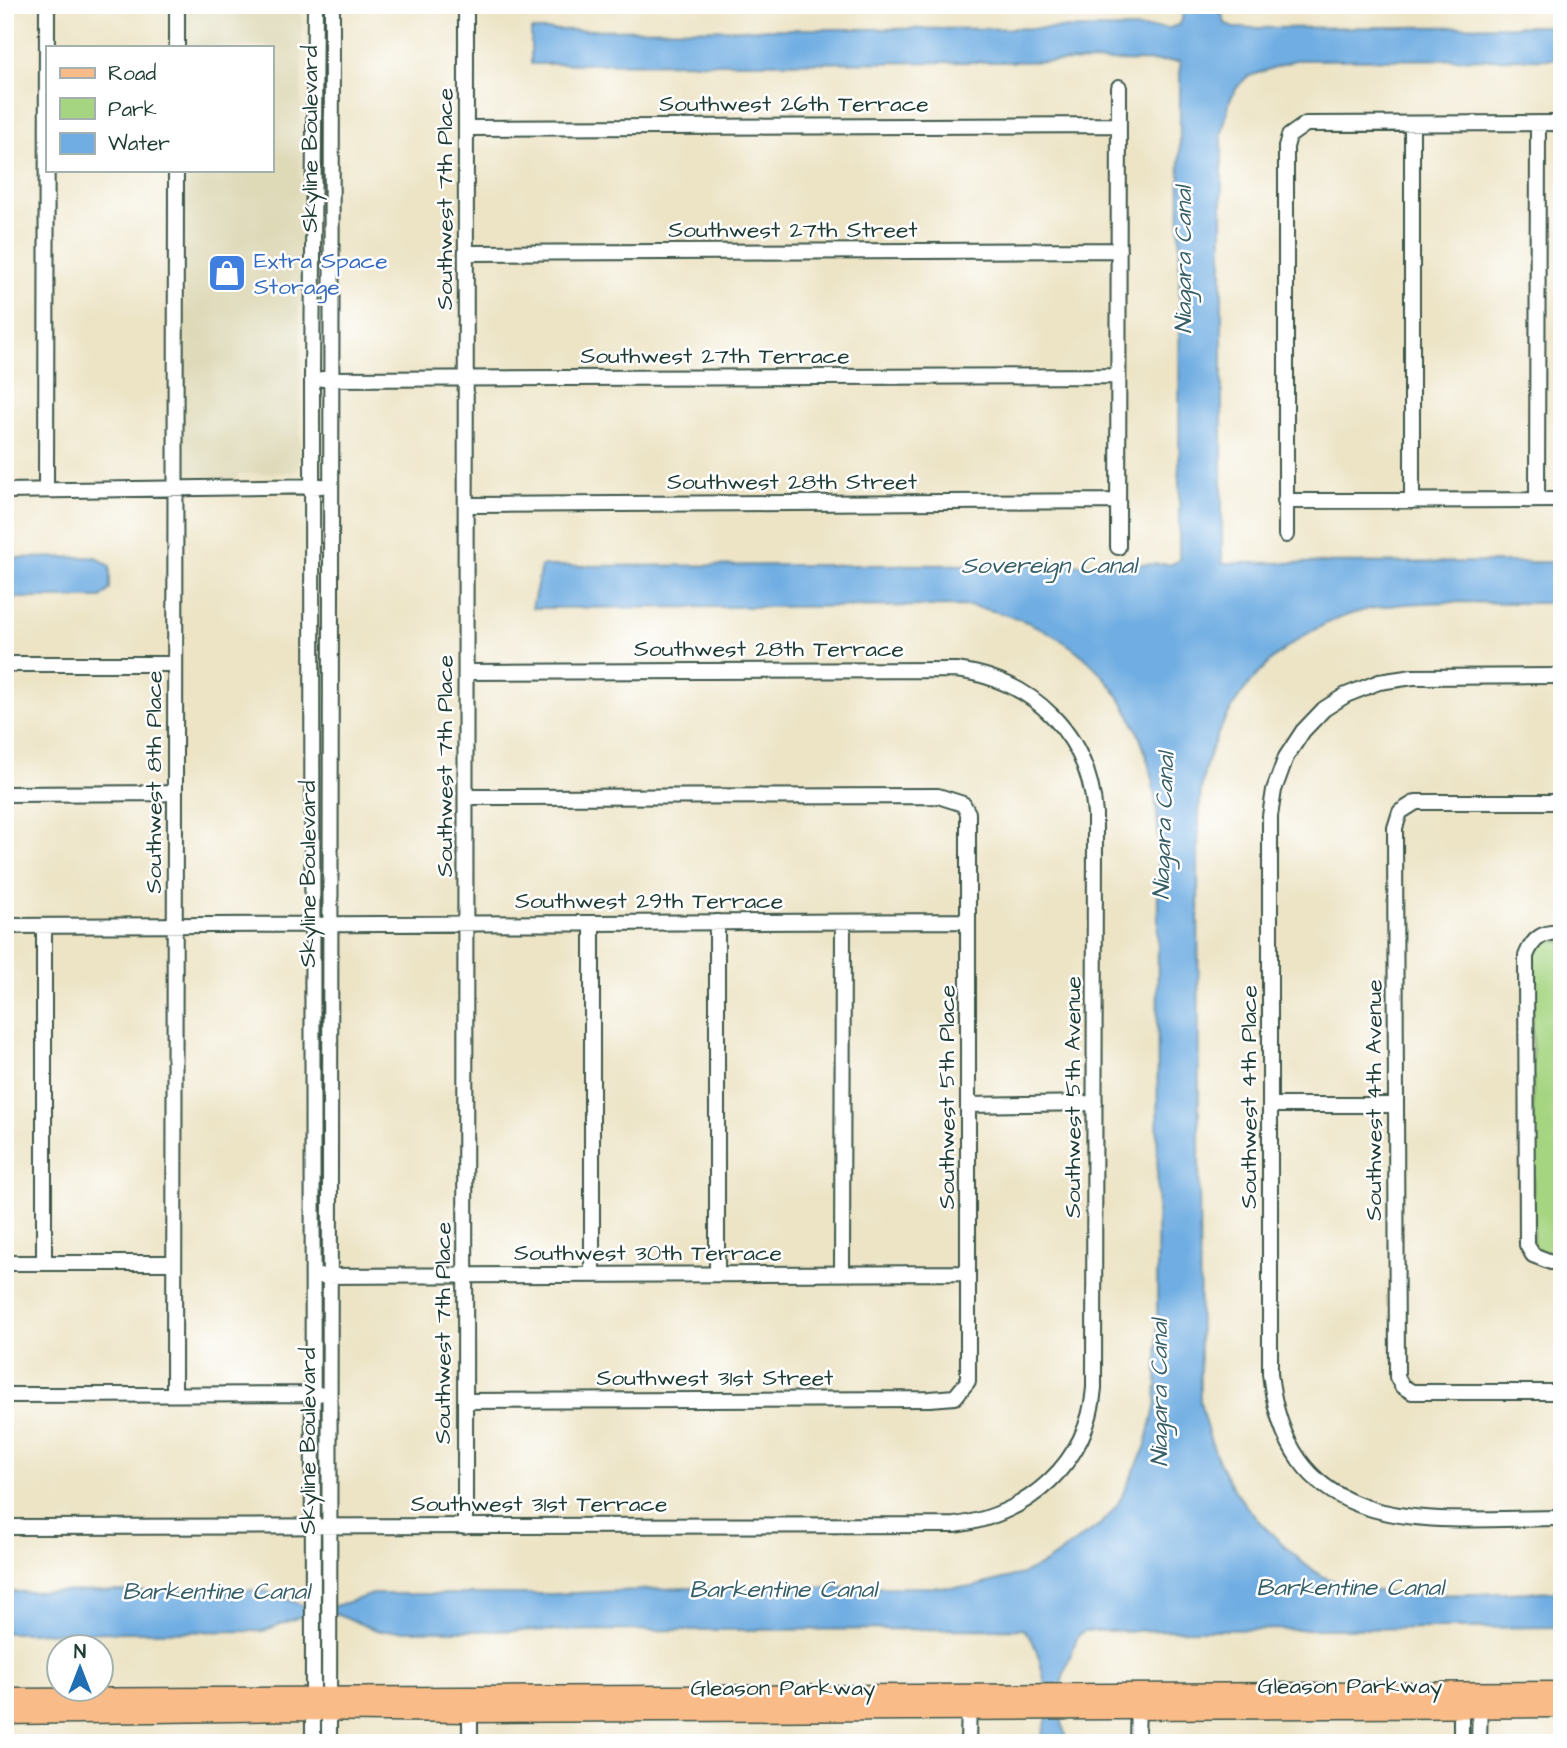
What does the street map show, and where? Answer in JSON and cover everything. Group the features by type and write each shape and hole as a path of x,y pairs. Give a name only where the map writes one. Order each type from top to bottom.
{"main road":[{"name":"Gleason Parkway","path":"1480,1700 1562,1691"},
{"name":"Gleason Parkway","path":"5,1698 470,1705 1480,1700 1562,1708"},
{"name":"Gleason Parkway","path":"5,1715 322,1704"}],"street":[{"path":"47,5 47,46"},
{"path":"177,5 177,46"},
{"name":"Skyline Boulevard","path":"315,5 312,379 313,1628 329,1743"},
{"name":"Skyline Boulevard","path":"313,1743 322,1704 331,1631 329,1276 332,5"},
{"name":"Southwest 7th Place","path":"465,1527 466,5"},
{"path":"1118,547 1119,87"},
{"path":"1537,500 1538,123"},
{"path":"1286,535 1286,147 1296,128 1306,124 1562,123"},
{"path":"1412,124 1412,500"},
{"name":"Southwest 26th Terrace","path":"468,128 1119,125"},
{"path":"46,490 47,172"},
{"name":"Southwest 8th Place","path":"174,1394 176,172"},
{"name":"Southwest 27th Street","path":"467,253 1119,250"},
{"name":"Southwest 27th Terrace","path":"312,379 1118,376"},
{"path":"5,491 330,486"},
{"path":"1286,501 1562,500"},
{"name":"Southwest 28th Street","path":"466,505 1118,502"},
{"path":"5,664 176,664"},
{"name":"Southwest 28th Terrace","path":"467,672 956,670 994,678 1016,687 1058,720"},
{"name":"Southwest 4th Place","path":"1562,676 1390,679 1346,695 1317,716 1303,731 1286,757 1272,803 1270,1105 1272,1389 1285,1435 1317,1479 1350,1502 1387,1516 1562,1518"},
{"name":"Southwest 5th Avenue","path":"1058,720 1079,751 1094,802 1095,1103 1093,1400 1082,1435 1058,1474"},
{"path":"5,794 175,793"},
{"name":"Southwest 5th Place","path":"467,797 938,796 963,804 968,813 968,1381 964,1390"},
{"name":"Southwest 4th Avenue","path":"1562,802 1416,802 1400,812 1395,828 1397,1377 1402,1386 1412,1392 1562,1392"},
{"name":"Southwest 29th Terrace","path":"313,924 968,921"},
{"path":"717,922 717,1274"},
{"path":"842,1273 843,922"},
{"path":"592,923 592,1275"},
{"path":"5,926 313,924"},
{"path":"44,926 44,1263"},
{"path":"1562,932 1542,934 1532,942 1526,956 1527,1245 1533,1255 1551,1262 1562,1262"},
{"path":"968,1105 1095,1103"},
{"path":"1270,1105 1395,1105"},
{"path":"5,1263 174,1263"},
{"name":"Southwest 30th Terrace","path":"312,1276 968,1273"},
{"name":"Southwest 31st Street","path":"465,1401 930,1399 955,1397 964,1390"},
{"path":"5,1395 329,1394"},
{"name":"Southwest 31st Terrace","path":"5,1527 955,1525 1008,1511 1039,1492 1058,1474"},
{"path":"1461,1700 1461,1743"},
{"path":"1479,1743 1480,1700"},
{"path":"1137,1743 1138,1701"},
{"path":"968,1743 969,1702"},
{"path":"470,1705 470,1743"}],"shaded area":[{"path":"186,5 302,5 300,457 299,468 294,472 239,474 236,480 192,484 183,476 184,172 273,172 273,46 185,46"}],"green space":[{"path":"1532,941 1562,941 1562,1255 1533,1255"},
{"path":"321,1286 324,1375 322,1379 319,1375"},
{"path":"320,1406 323,1407 321,1515 320,1515"}],"water":[{"path":"1187,5 1219,5 1225,23 1234,28 1562,26 1562,59 1295,60 1247,77 1230,100 1222,133 1222,563 1562,562 1562,603 1452,602 1387,606 1355,613 1325,624 1298,640 1273,659 1251,682 1232,707 1217,735 1204,775 1198,844 1200,1401 1217,1457 1235,1491 1259,1521 1305,1564 1327,1578 1351,1586 1410,1594 1562,1591 1562,1627 1084,1631 1078,1636 1060,1688 1060,1711 1067,1743 1039,1743 1047,1716 1045,1683 1033,1643 1022,1629 379,1631 335,1614 307,1614 263,1631 5,1633 5,1592 262,1590 307,1607 335,1606 373,1594 553,1594 685,1588 972,1587 1022,1574 1046,1563 1102,1523 1118,1504 1145,1448 1156,1404 1157,1378 1158,827 1153,784 1143,746 1127,710 1106,680 1080,654 1048,632 1011,616 969,606 532,608 541,566 1172,564 1179,560 1180,61 531,64 531,30 1170,28 1180,24"},
{"path":"96,557 110,566 110,589 101,598 5,598 5,558"}],"place":[{"name":"Extra Space Storage","path":"227,273"}],"water label":[{"name":"Niagara Canal","path":"1183,260"},
{"name":"Sovereign Canal","path":"1049,565"},
{"name":"Niagara Canal","path":"1163,826"},
{"name":"Niagara Canal","path":"1159,1393"},
{"name":"Barkentine Canal","path":"1350,1587"},
{"name":"Barkentine Canal","path":"783,1589"},
{"name":"Barkentine Canal","path":"216,1591"}]}
